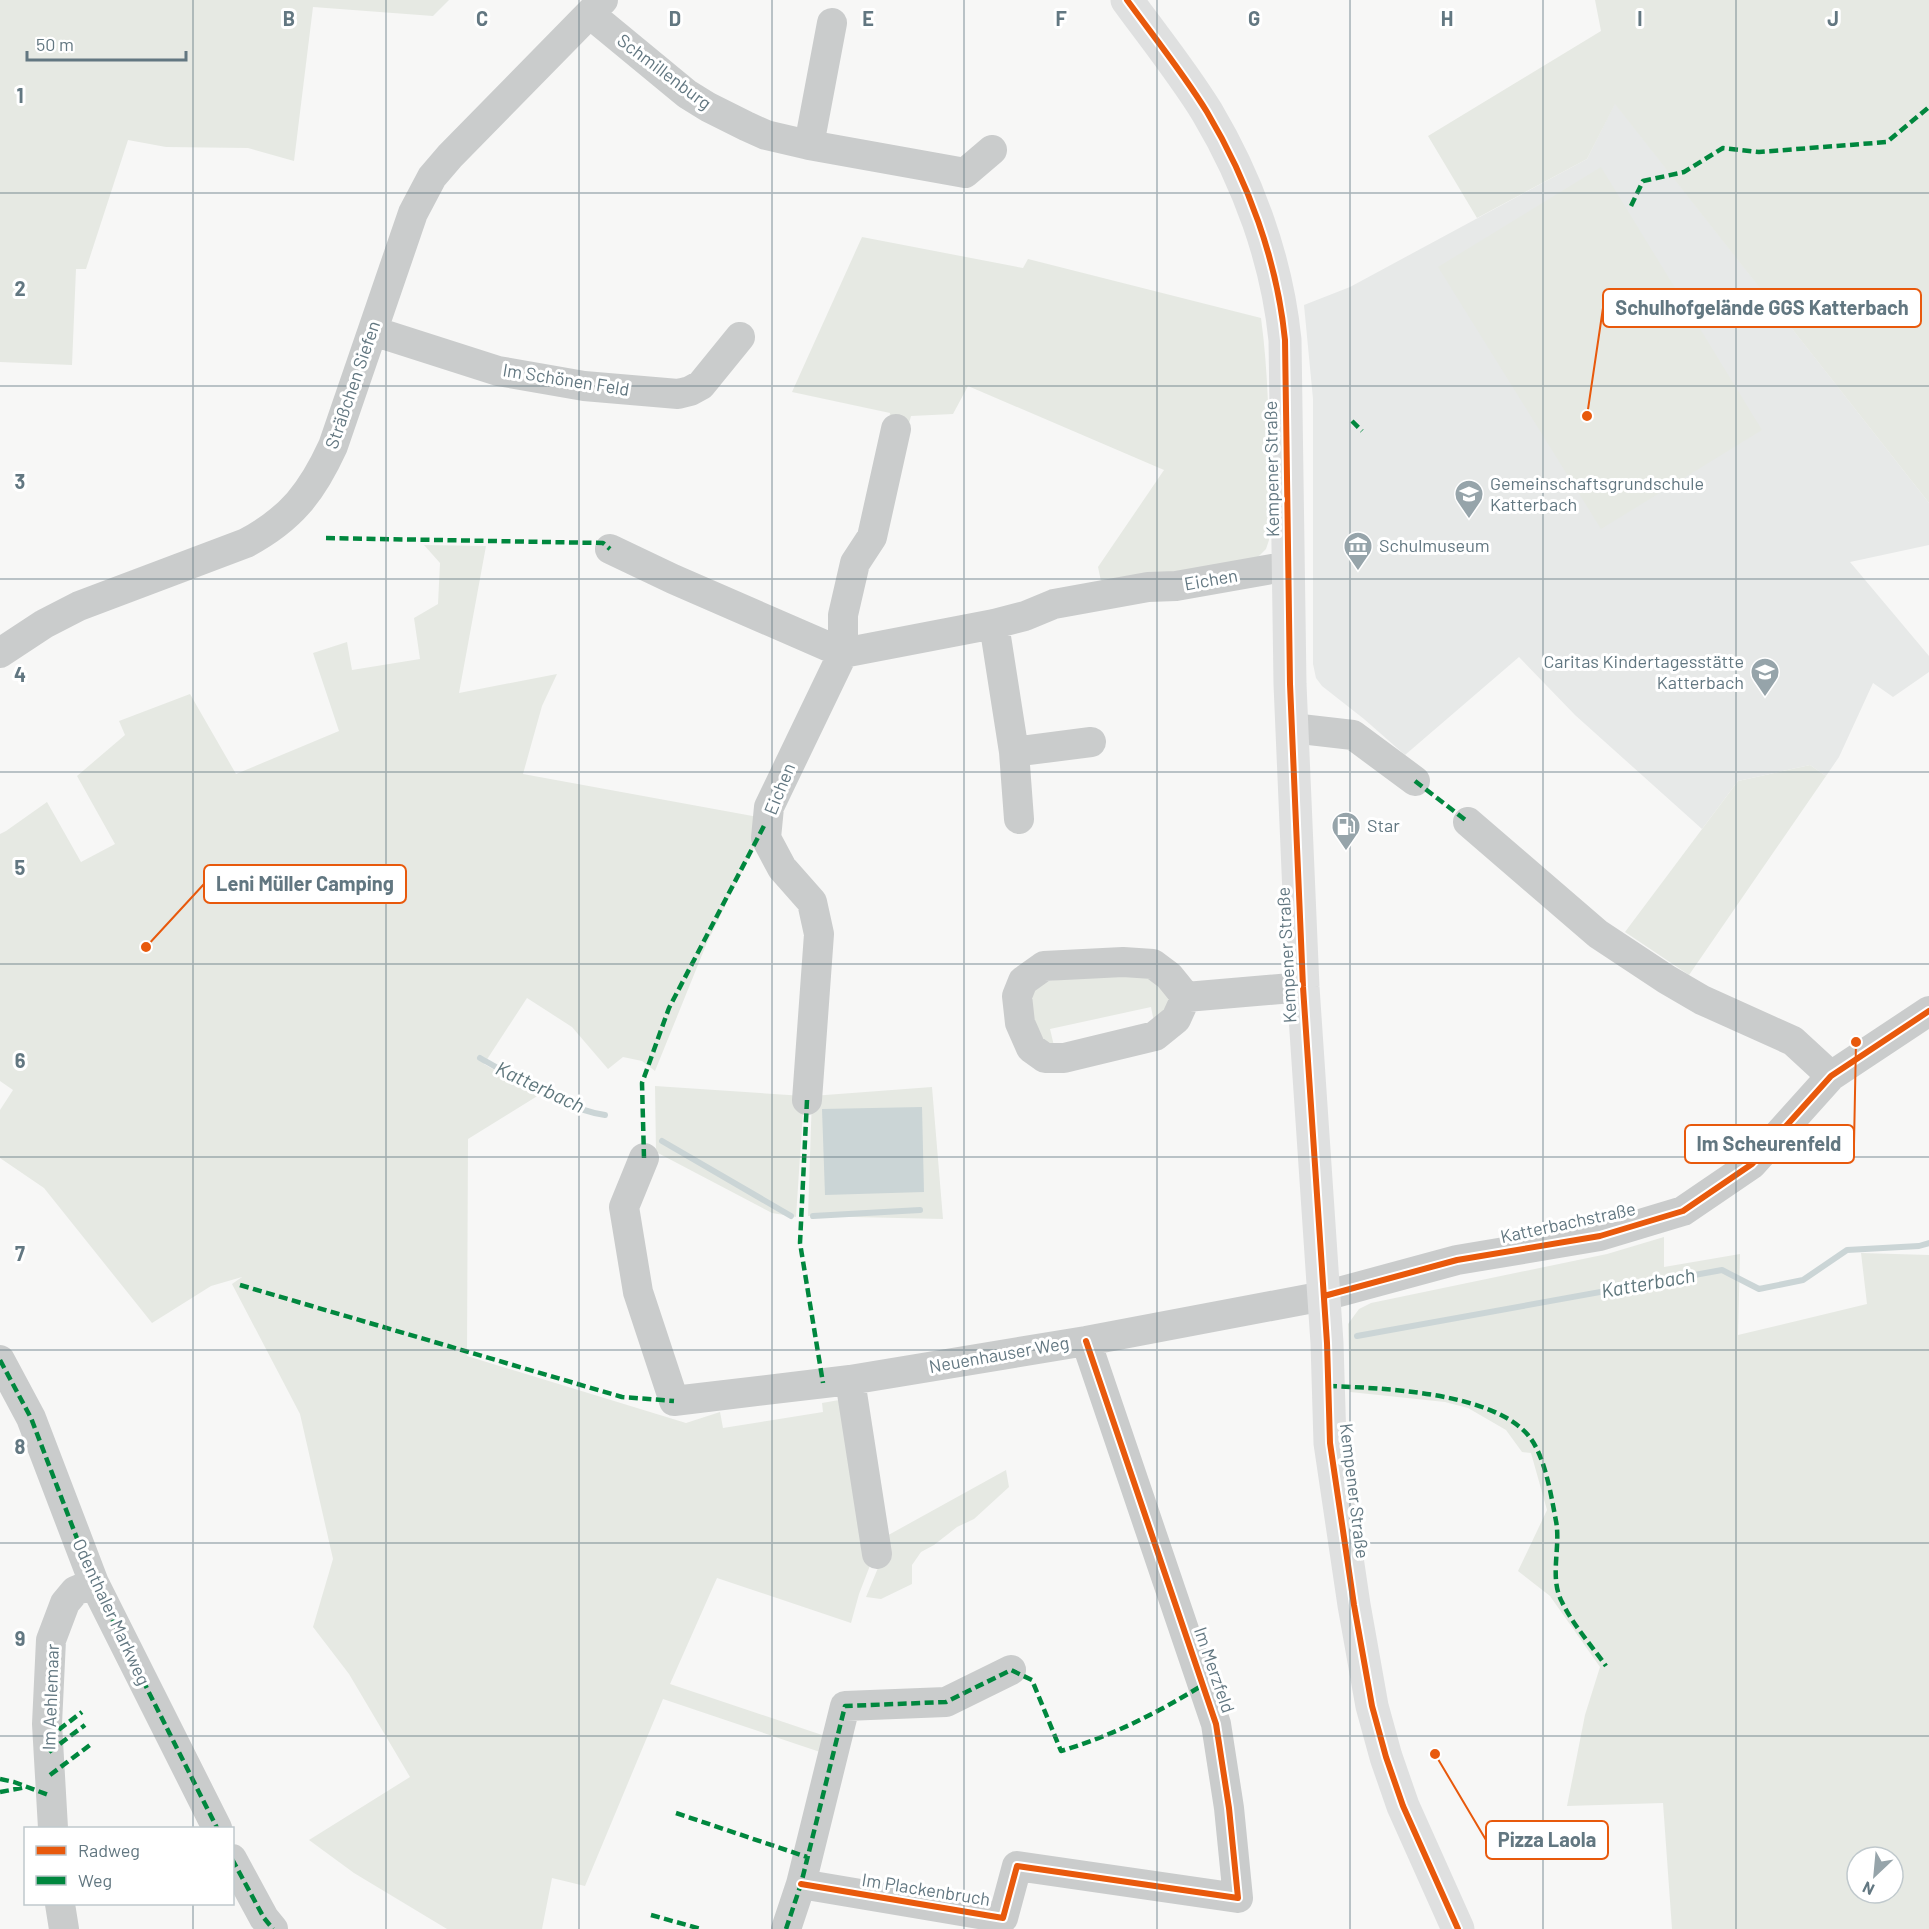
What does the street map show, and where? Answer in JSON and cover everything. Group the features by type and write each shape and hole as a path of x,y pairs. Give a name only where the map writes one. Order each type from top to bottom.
{"main road":[{"name":"Kempener Straße","path":"1127,0 1207,111 1238,169 1257,217 1282,316 1285,340 1292,728 1303,987 1324,1296 1330,1443 1354,1605 1372,1706 1403,1806 1458,1929"}],"street":[{"name":"Schmillenburg","path":"597,7 667,78 708,107 766,135 965,173 992,150"},
{"name":"Sträßchen Siefen","path":"0,653 44,624 79,606 140,581 246,543 280,522 296,507 322,471 342,422 413,213 432,177 597,7"},
{"path":"809,145 832,23"},
{"name":"Im Schönen Feld","path":"373,331 498,371 584,386 678,394 700,385 741,337"},
{"name":"Eichen","path":"807,1100 819,934 812,902 782,868 772,851 766,838 766,822 769,807 843,653 843,615 855,563 872,537 896,429"},
{"path":"610,549 843,653"},
{"name":"Eichen","path":"843,653 994,624 1025,616 1054,604 1289,566"},
{"path":"994,624 1014,752 1019,819"},
{"path":"1292,728 1353,735 1415,781"},
{"path":"1014,752 1091,742"},
{"path":"1468,822 1598,934 1702,1000 1793,1041 1831,1076"},
{"path":"1123,962 1154,964 1186,997 1176,1019 1155,1036 1064,1058 1045,1058 1031,1048 1020,1023 1017,996 1023,981 1044,966 1123,962"},
{"path":"1186,997 1303,987"},
{"name":"Katterbachstraße","path":"1324,1296 1457,1260 1600,1236 1683,1211 1752,1164 1831,1076 1929,1011"},
{"name":"Neuenhauser Weg","path":"644,1158 624,1207 638,1292 674,1401 850,1380 1086,1341 1324,1296"},
{"name":"Im Merzfeld","path":"1086,1341 1216,1724 1229,1808 1238,1898 1114,1879"},
{"name":"Odenthaler Markweg","path":"0,1360 31,1418 94,1583 216,1827"},
{"path":"850,1380 877,1554"},
{"name":"Im Aehlemaar","path":"53,1827 47,1724 51,1640 65,1603 75,1591 94,1583"},
{"path":"786,1929 801,1884 845,1706 946,1702 1011,1670"},
{"path":"234,1863 264,1918 273,1929"},
{"name":"Im Plackenbruch","path":"801,1884 1003,1918 1017,1866 1114,1879"},
{"path":"60,1905 64,1929"}],"shaded area":[{"path":"0,0 449,0 433,16 313,7 294,161 248,148 166,147 128,140 86,269 76,269 72,365 0,362"},
{"path":"1595,0 1929,0 1929,503 1615,104 1587,159 1477,218 1428,136 1601,31"},
{"path":"1615,103 1929,503 1929,545 1850,562 1929,656 1929,672 1893,697 1873,683 1839,757 1826,776 1810,765 1738,781 1702,829 1575,715 1519,657 1405,755 1322,686 1316,678 1313,664 1313,399 1304,305 1350,287 1587,159"},
{"path":"1601,167 1762,430 1601,529 1438,267"},
{"path":"862,237 1023,268 1028,259 1261,318 1269,429 1269,540 1266,549 1258,557 1102,586 1098,567 1164,470 968,386 953,414 911,416 908,427 889,422 890,413 792,392"},
{"path":"424,545 486,546 459,693 557,674 542,706 523,774 758,817 758,839 706,945 655,1071 642,1061 623,1057 608,1069 572,1027 527,998 484,1064 539,1095 468,1139 467,1356 686,1423 720,1412 723,1428 823,1412 822,1403 845,1399 871,1563 851,1623 717,1578 670,1684 828,1737 823,1753 663,1699 585,1886 552,1878 542,1929 447,1929 354,1873 309,1840 410,1777 349,1674 313,1627 333,1559 300,1414 232,1284 242,1277 211,1286 152,1323 44,1188 0,1158 0,1110 13,1090 0,1081 0,834 47,802 81,862 115,844 77,776 125,735 119,721 190,694 236,774 339,731 313,653 347,642 352,670 420,659 414,618 438,604 440,563"},
{"path":"1810,765 1826,776 1689,975 1625,932 1738,781"},
{"path":"1150,972 1175,993 1155,1027 1151,1007 1050,1029 1055,1050 1042,1046 1025,1003 1034,982"},
{"path":"655,1086 804,1096 796,1217 772,1213 656,1152"},
{"path":"932,1087 943,1219 808,1216 812,1096"},
{"path":"922,1107 924,1192 825,1195 822,1109"},
{"path":"1664,1237 1664,1267 1740,1254 1738,1335 1867,1304 1861,1253 1929,1255 1929,1929 1672,1929 1663,1803 1567,1806 1585,1715 1600,1667 1550,1596 1518,1571 1547,1510 1531,1453 1522,1452 1506,1430 1468,1408 1445,1402 1350,1392 1348,1324 1359,1309 1371,1303 1607,1254"},
{"path":"1006,1470 1009,1487 974,1519 957,1527 921,1552 912,1565 912,1584 881,1599 866,1597 885,1551 883,1538"}],"waterway":[{"name":"Katterbach","path":"480,1058 557,1100 589,1112 605,1115"},
{"name":"Katterbach","path":"662,1141 791,1216"},
{"name":"Katterbach","path":"813,1216 920,1210"},
{"name":"Katterbach","path":"1357,1336 1722,1270 1759,1289 1803,1280 1847,1250 1919,1246 1929,1243"}],"marked path":[{"path":"1631,206 1643,181 1684,172 1723,148 1759,152 1887,142 1929,107"},
{"path":"1352,421 1362,431"},
{"path":"326,538 603,543 610,549"},
{"path":"1415,781 1468,822"},
{"path":"644,1158 642,1083 669,1008 766,822"},
{"path":"807,1100 800,1243 823,1383"},
{"path":"240,1285 622,1397 674,1401"},
{"path":"0,1360 31,1418 94,1583 216,1827"},
{"path":"1328,1386 1405,1391 1463,1401 1489,1409 1511,1421 1528,1435 1539,1453 1552,1499 1557,1531 1556,1583 1558,1593 1572,1619 1606,1666"},
{"path":"786,1929 801,1884 845,1706 946,1702 1011,1670 1032,1680 1061,1751 1134,1723 1203,1685"},
{"path":"48,1738 82,1712"},
{"path":"49,1752 85,1725"},
{"path":"50,1775 90,1745"},
{"path":"0,1779 51,1796"},
{"path":"0,1792 27,1787"},
{"path":"676,1813 807,1857"},
{"path":"234,1863 264,1918 273,1929"},
{"path":"651,1915 701,1929"}],"cycle path":[{"path":"1127,0 1198,98 1222,138 1248,193 1268,251 1281,310 1285,340 1290,684 1303,987 1327,1343 1330,1443 1354,1605 1372,1706 1403,1806 1458,1929"},
{"path":"1324,1296 1457,1260 1600,1236 1683,1211 1752,1164 1831,1076 1929,1011"},
{"path":"801,1884 1003,1918 1017,1866 1238,1898 1229,1808 1216,1724 1086,1341"}],"place":[{"name":"Schulhofgelände GGS Katterbach","path":"1587,416"},
{"name":"Gemeinschaftsgrundschule Katterbach","path":"1469,520"},
{"name":"Schulmuseum","path":"1358,572"},
{"name":"Caritas Kindertagesstätte Katterbach","path":"1765,698"},
{"name":"Star","path":"1346,852"},
{"name":"Leni Müller Camping","path":"146,947"},
{"name":"Im Scheurenfeld","path":"1856,1042"},
{"name":"Pizza Laola","path":"1435,1754"}]}
